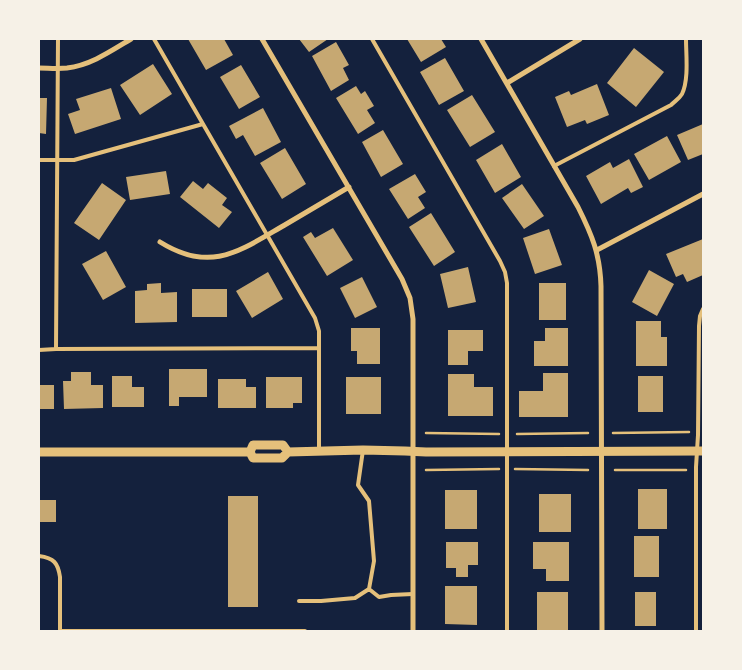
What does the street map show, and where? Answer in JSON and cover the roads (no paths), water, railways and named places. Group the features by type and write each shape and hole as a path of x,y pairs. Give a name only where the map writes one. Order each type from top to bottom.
{"street":[{"path":"39,68 75,66 96,59 131,39"},
{"path":"262,39 402,278 410,298 413,319 413,631"},
{"path":"480,39 578,207 597,250 601,280 602,631"},
{"path":"506,83 580,39"},
{"path":"160,242 184,254 196,257 222,256 233,253 349,187"},
{"path":"597,250 703,194"},
{"path":"39,452 250,452 253,445 283,445 288,452 363,450 426,452 700,451"}],"lane":[{"path":"56,349 58,39"},
{"path":"154,39 315,318 319,331 319,451"},
{"path":"372,39 505,272 507,283 508,452 507,631"},
{"path":"554,166 671,105 677,100 681,95 686,79 686,39"},
{"path":"39,160 74,160 203,124"},
{"path":"696,631 696,467 700,451 699,326 703,309"},
{"path":"39,350 319,348"},
{"path":"299,601 322,602 355,598 369,589 374,560 369,501 358,486 363,450"},
{"path":"39,556 47,557 55,562 59,569 60,631 305,631"},
{"path":"369,589 380,597 413,594"}]}
